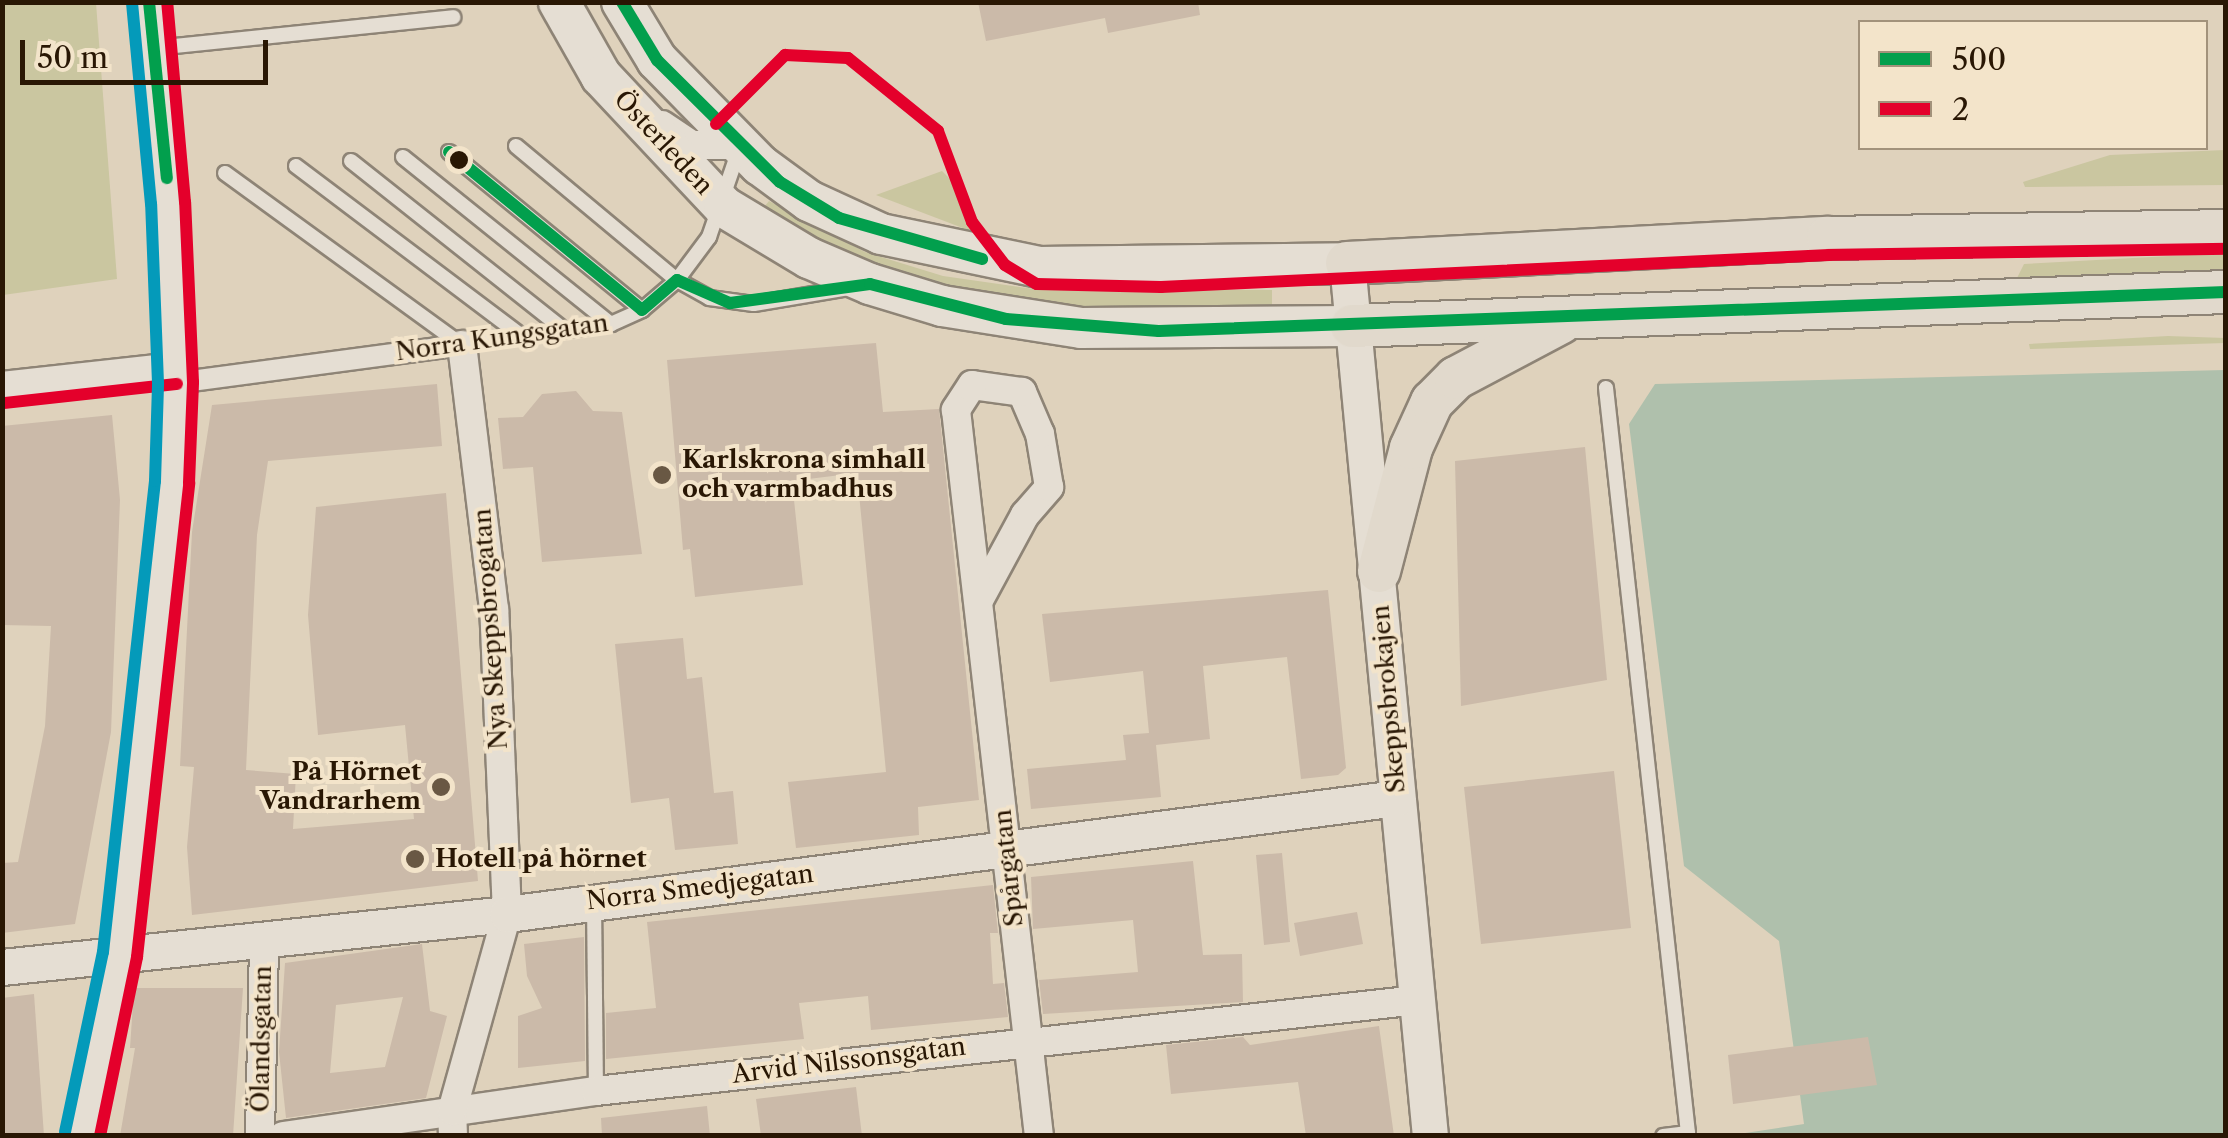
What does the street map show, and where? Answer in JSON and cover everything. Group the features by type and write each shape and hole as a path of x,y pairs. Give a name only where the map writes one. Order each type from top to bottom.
{"main road":[{"name":"Österleden","path":"559,2 616,93 695,144 740,145 780,182 839,218 954,254 1091,269 1346,263 1828,238 2226,231"},
{"name":"Österleden","path":"622,2 657,60 724,207 809,258 870,284 942,306 1081,328 1352,326 2226,292"},
{"path":"1379,571 1412,448 1432,402 1487,359 1574,316"}],"street":[{"path":"82,1136 120,955 172,482 176,375 149,2"},
{"name":"Skeppsbrokajen","path":"1346,263 1379,571 1430,1136"},
{"name":"Norra Kungsgatan","path":"2,386 176,375 462,345"},
{"name":"Nya Skeppsbrogatan","path":"453,1123 508,914 494,608 462,345"},
{"name":"Spårgatan","path":"979,600 1025,515 1049,487 1040,434 1022,392 972,385 956,410 1040,1136"},
{"name":"Norra Smedjegatan","path":"2,968 508,914 1397,798"},
{"name":"Ölandsgatan","path":"260,1136 264,942"},
{"name":"Arvid Nilssonsgatan","path":"283,1136 453,1123 596,1091 1026,1040 1417,1000"}],"lane":[{"path":"154,48 453,17"},
{"name":"Norra Kungsgatan","path":"462,345 611,324 642,310 677,280 724,207 740,145"},
{"path":"516,146 677,280 709,298 754,304 870,284"},
{"path":"449,152 642,310"},
{"path":"403,156 611,324"},
{"path":"351,161 564,330"},
{"path":"296,166 523,336"},
{"path":"226,173 462,345"},
{"path":"1606,388 1689,1134 1663,1136"},
{"path":"594,902 596,1091"}],"shaded area":[{"path":"2,3 96,3 117,279 3,295"},
{"path":"2225,150 2225,185 2025,187 2023,182 2110,155"},
{"path":"942,171 958,187 976,233 876,195"},
{"path":"769,201 865,252 943,276 1034,289 1272,290 1272,311 1055,307 972,294 883,268 811,237 764,207"},
{"path":"2225,253 2225,273 2016,280 2024,264"},
{"path":"2168,336 2225,338 2225,343 2030,349 2029,344"},
{"path":"2225,370 2225,1135 1732,1135 1804,1124 1779,941 1684,866 1629,424 1655,384"}],"building":[{"path":"978,2 1198,2 1200,15 1108,33 1105,18 986,41"},
{"path":"876,343 883,412 939,409 979,800 918,807 919,835 796,848 788,782 886,772 857,473 792,481 803,585 695,597 690,549 683,550 667,360"},
{"path":"437,384 442,446 268,461 257,535 246,770 296,774 293,829 414,819 405,725 318,735 308,615 316,507 446,493 478,881 192,915 187,847 194,767 180,766 192,532 212,405"},
{"path":"576,391 593,411 622,412 642,554 542,562 533,467 503,469 498,418 523,417 542,394"},
{"path":"112,415 120,500 111,732 75,924 2,933 2,863 18,862 45,726 51,626 2,625 2,426"},
{"path":"1585,447 1607,680 1461,706 1455,461"},
{"path":"1328,590 1346,768 1338,775 1301,779 1287,657 1203,666 1210,739 1156,745 1161,797 1031,809 1027,769 1126,760 1123,735 1149,733 1143,671 1050,682 1042,614"},
{"path":"683,638 687,679 702,677 714,793 733,791 738,844 675,850 669,798 631,803 615,644"},
{"path":"1614,771 1631,928 1481,944 1464,787"},
{"path":"1282,853 1290,942 1264,945 1256,855"},
{"path":"1193,861 1203,955 1242,954 1243,1002 1043,1014 1039,980 1138,972 1133,920 1033,929 1031,877"},
{"path":"993,885 998,933 990,933 993,984 1004,983 1008,1017 871,1030 868,996 799,1003 804,1039 606,1059 606,1013 656,1008 647,922"},
{"path":"1357,912 1363,944 1300,956 1294,923"},
{"path":"584,937 585,1061 518,1068 518,1016 542,1008 527,976 524,944"},
{"path":"422,944 430,1011 447,1016 426,1098 286,1118 279,1052 285,963","holes":["403,997 385,1067 330,1073 336,1005"]},
{"path":"134,988 243,988 233,1136 120,1136 135,1048 130,1048"},
{"path":"34,994 44,1136 2,1136 2,998"},
{"path":"1379,1026 1394,1136 1306,1136 1298,1082 1171,1094 1166,1045 1243,1037 1250,1045"},
{"path":"1868,1037 1877,1085 1733,1104 1728,1055"},
{"path":"856,1087 862,1136 761,1136 756,1099"},
{"path":"707,1106 710,1136 602,1136 601,1118"}],"transit line":[{"name":"500","path":"149,2 167,178"},
{"name":"2","path":"100,1136 137,957 189,483 193,382 185,202 167,2"},
{"name":"500","path":"622,2 657,60 780,182 839,218 982,259"},
{"path":"65,1132 103,952 155,481 158,383 151,204 132,4"},
{"name":"2","path":"716,124 785,55 848,58 938,131 972,222 1005,265 1037,284 1161,287 1829,255 2226,249"},
{"name":"500","path":"449,152 642,310 677,280 730,303 870,284 1006,319 1159,331 2226,292"},
{"name":"2","path":"4,403 177,384"}],"place":[{"name":"Karlskrona simhall och varmbadhus","path":"662,475"},
{"name":"På Hörnet Vandrarhem","path":"441,787"},
{"name":"Hotell på hörnet","path":"415,859"}]}
